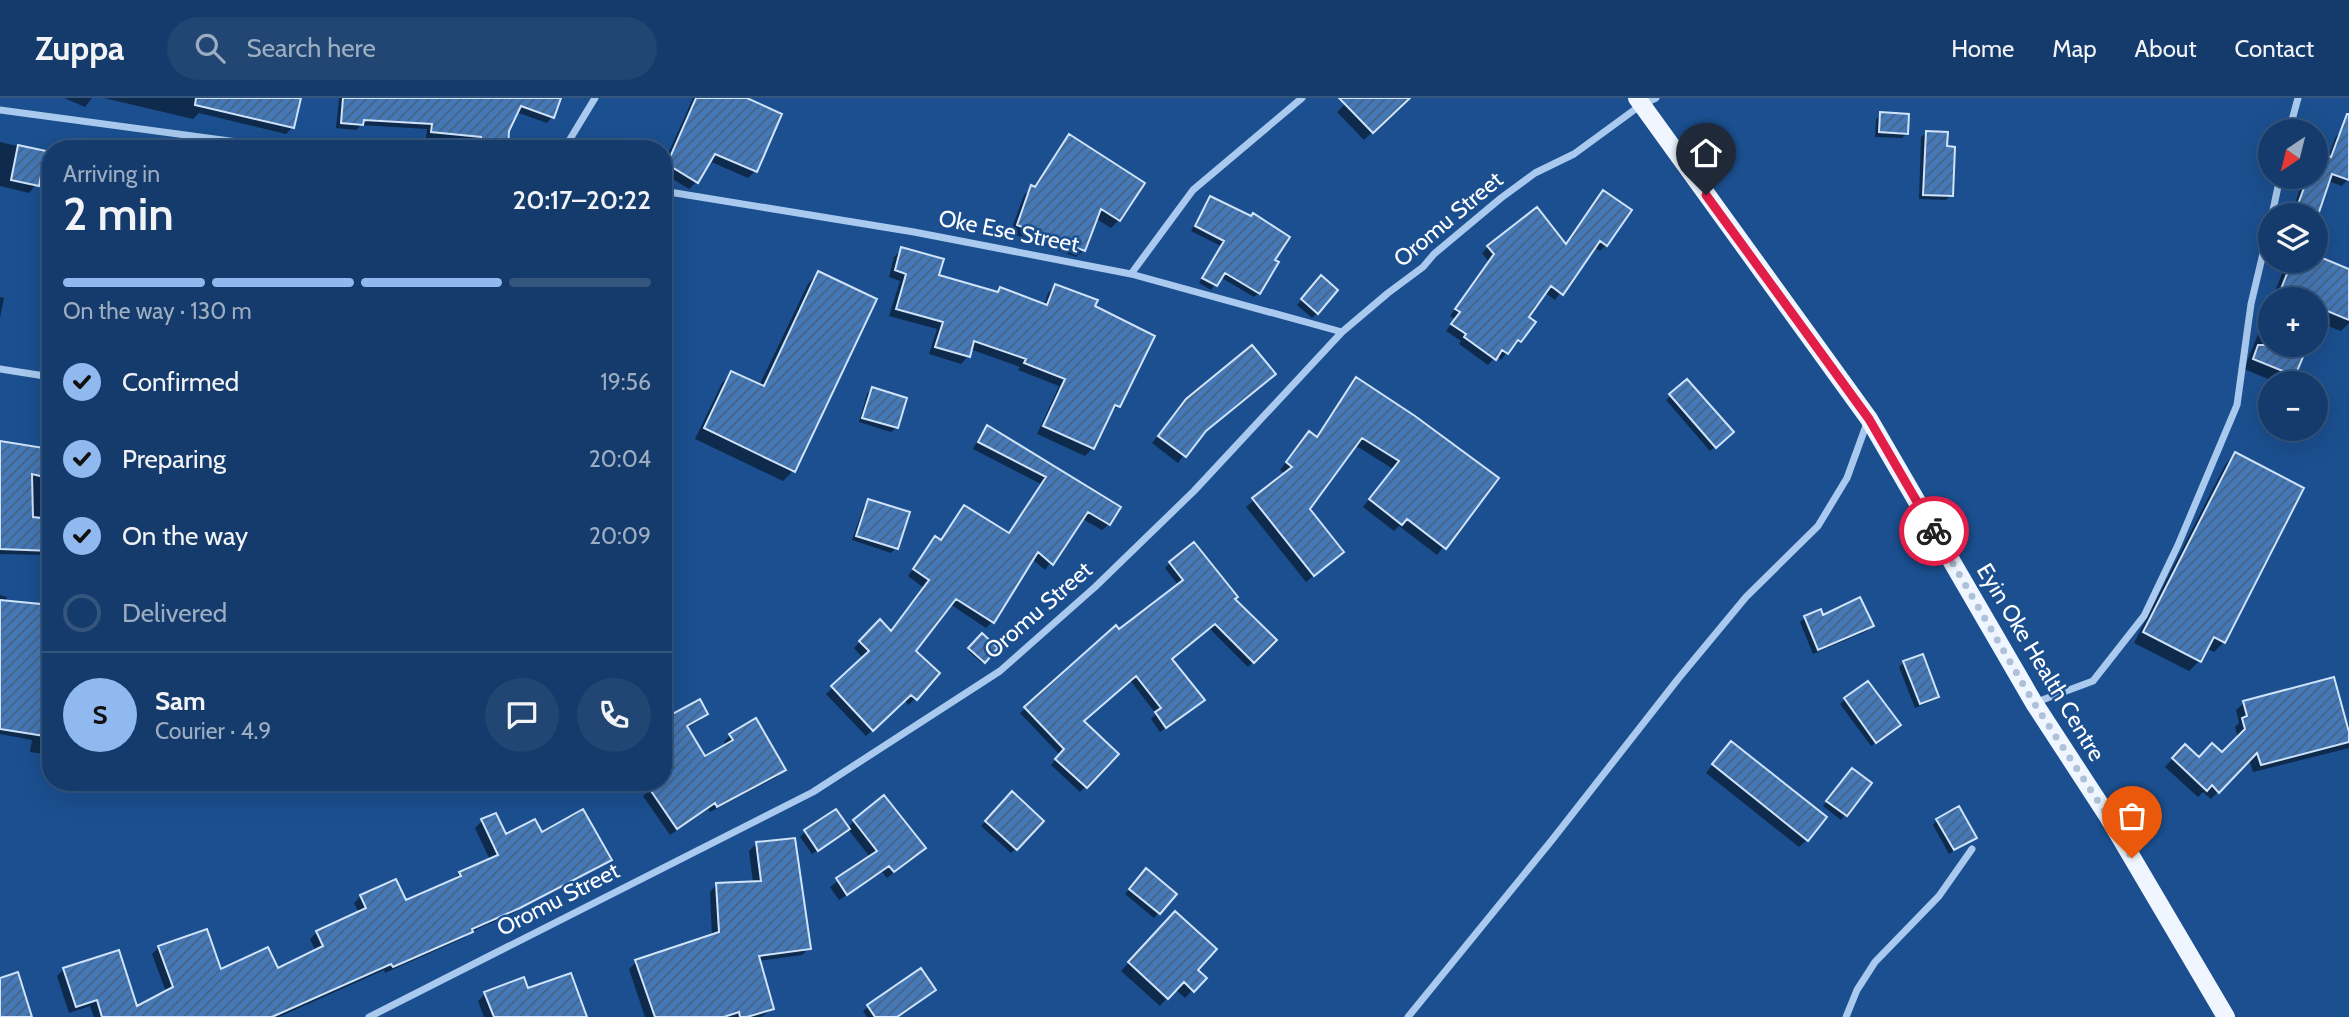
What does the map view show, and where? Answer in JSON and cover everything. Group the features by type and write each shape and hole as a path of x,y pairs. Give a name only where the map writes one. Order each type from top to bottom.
{"main road":[{"name":"Eyin Oke Health Centre","path":"1645,100 1869,419 2034,703 2107,815 2226,1017"}],"street":[{"path":"569,140 595,98"},
{"path":"1131,274 1192,190 1302,98"},
{"path":"2293,119 2298,98"},
{"name":"Oromu Street","path":"369,1017 813,792 1000,671 1095,587 1194,491 1342,332 1423,267 1434,254 1501,198 1535,173 1574,153 1645,100"},
{"path":"0,110 222,140"},
{"name":"Oke Ese Street","path":"672,192 914,232 1131,274 1342,332"},
{"path":"2034,703 2093,681 2144,616 2178,545 2237,405 2250,304 2258,272"},
{"path":"0,369 42,376"},
{"path":"1408,1017 1746,597 1818,526 1847,478 1869,419"},
{"path":"1846,1017 1857,990 1875,962 1939,895 1972,849"}],"building":[{"path":"196,98 301,98 294,128 195,105"},
{"path":"343,98 561,98 554,118 521,106 509,131 508,140 481,140 481,137 431,132 432,124 364,120 363,125 341,123"},
{"path":"696,98 747,98 782,114 757,172 715,154 698,183 672,167 672,153"},
{"path":"1339,98 1410,98 1373,133"},
{"path":"1880,112 1909,114 1908,134 1879,132"},
{"path":"2349,114 2349,180 2332,174 2328,186 2328,156 2331,157"},
{"path":"1926,131 1948,132 1947,146 1955,147 1953,196 1923,195"},
{"path":"1069,134 1145,183 1120,221 1101,209 1085,251 1017,225 1031,185 1035,187"},
{"path":"18,145 42,150 39,186 11,180"},
{"path":"2304,189 2327,189 2322,203 2298,203"},
{"path":"1603,190 1632,210 1607,246 1600,241 1563,295 1551,286 1529,317 1536,322 1508,354 1502,350 1496,360 1451,324 1460,312 1455,309 1494,254 1487,246 1537,207 1566,244"},
{"path":"1210,196 1251,216 1253,213 1290,237 1275,260 1279,262 1260,294 1225,273 1217,286 1202,278 1224,241 1195,226"},
{"path":"901,247 944,259 939,275 998,292 1000,287 1047,305 1055,284 1098,300 1095,306 1155,336 1120,407 1115,405 1094,449 1043,426 1065,379 1024,363 1026,359 974,341 970,357 935,347 943,322 896,309 906,274 895,270"},
{"path":"2328,260 2349,269 2349,320 2328,311 2328,287 2282,287 2287,273 2328,273"},
{"path":"818,271 877,299 795,472 704,428 731,371 764,386"},
{"path":"1321,275 1338,290 1318,314 1301,299"},
{"path":"1252,345 1276,374 1206,431 1186,457 1158,436 1186,399"},
{"path":"2258,345 2258,357 2303,357 2297,371 2283,371 2253,359"},
{"path":"1356,377 1415,416 1499,478 1446,549 1407,519 1402,525 1369,499 1399,461 1362,438 1310,509 1344,552 1314,576 1252,498 1292,467 1286,462 1309,431 1317,437"},
{"path":"1687,379 1734,432 1716,448 1669,394"},
{"path":"872,387 907,398 898,428 862,418"},
{"path":"987,425 1121,507 1110,525 1088,512 1053,565 1038,552 994,623 956,599 916,651 940,673 917,700 911,695 873,731 831,686 869,651 859,641 880,619 891,631 929,580 913,569 935,536 941,540 964,505 1009,533 1046,477 978,442"},
{"path":"0,441 42,448 42,476 32,474 33,517 42,518 42,551 0,549"},
{"path":"2235,452 2304,488 2225,643 2214,637 2201,662 2143,632"},
{"path":"868,499 910,512 898,549 856,536"},
{"path":"1194,542 1238,597 1235,599 1277,640 1254,663 1215,624 1172,659 1205,700 1166,728 1155,712 1161,708 1136,676 1084,721 1119,754 1087,788 1055,759 1064,749 1024,707 1116,625 1119,629 1183,580 1169,562"},
{"path":"1860,597 1874,626 1818,650 1804,616 1821,609 1823,615"},
{"path":"0,600 42,604 42,736 0,729"},
{"path":"982,633 998,648 985,663 968,648"},
{"path":"1923,654 1939,697 1920,704 1903,661"},
{"path":"2334,677 2349,732 2349,742 2261,765 2257,753 2219,793 2212,785 2207,791 2172,758 2185,744 2199,757 2212,743 2222,752 2245,729 2242,718 2247,716 2243,701"},
{"path":"1868,681 1901,725 1876,743 1844,698"},
{"path":"700,699 708,714 687,726 705,756 733,740 729,734 756,718 786,770 717,807 715,803 677,829 651,791 672,791 672,714"},
{"path":"1731,741 1827,817 1808,841 1712,764"},
{"path":"1852,768 1872,783 1847,816 1826,801"},
{"path":"1012,791 1044,821 1017,850 985,821"},
{"path":"884,795 926,848 894,872 889,866 847,895 836,878 877,851 853,820"},
{"path":"1959,806 1977,838 1954,850 1936,819"},
{"path":"583,809 612,860 520,908 472,929 473,932 393,967 391,964 272,1017 102,1017 97,1000 76,1007 63,968 119,950 137,1006 173,987 158,946 207,929 221,969 268,947 278,968 323,946 316,931 366,908 360,895 396,879 406,900 461,876 459,872 498,855 481,819 496,813 506,834 535,819 542,832"},
{"path":"836,809 850,829 818,851 804,830"},
{"path":"795,838 811,949 759,956 774,1009 747,1017 740,1017 739,1012 724,1017 655,1017 635,960 719,932 716,883 761,881 756,842"},
{"path":"1146,868 1177,894 1160,914 1129,889"},
{"path":"1175,911 1217,949 1198,970 1207,978 1194,992 1184,982 1168,999 1128,962"},
{"path":"921,968 936,990 897,1017 875,1017 867,1005"},
{"path":"18,972 32,1017 0,1017 0,978"},
{"path":"571,973 587,1017 494,1017 484,992 524,977 528,988"}],"way so far":[{"path":"1934,531 2034,703 2132,858"}],"route":[{"path":"1706,195 1869,419 1934,531"}]}
